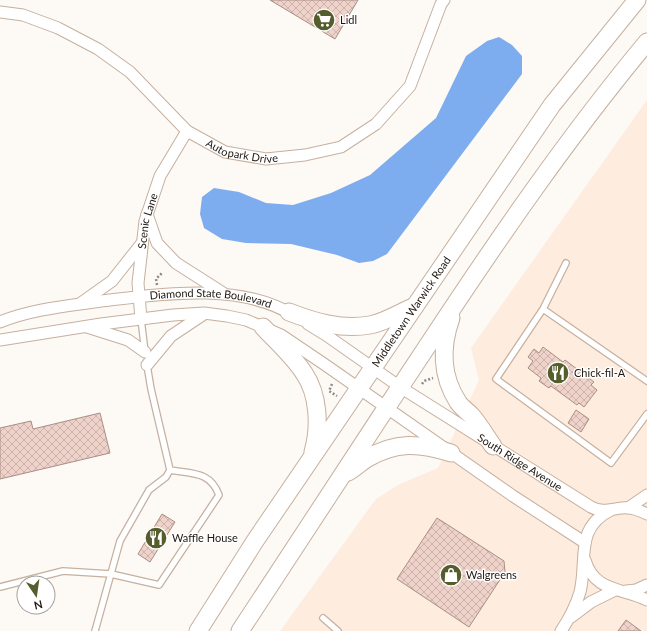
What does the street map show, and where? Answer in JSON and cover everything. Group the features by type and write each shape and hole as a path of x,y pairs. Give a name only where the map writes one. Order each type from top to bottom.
{"main road":[{"name":"Middletown Warwick Road","path":"198,631 255,541 552,105 637,0"},
{"path":"240,631 400,386 511,221 564,148 647,42"},
{"path":"457,301 447,330 444,346 446,375 453,394 459,403 472,416 493,446"},
{"path":"289,312 326,324 355,326 370,325 381,322 415,305"},
{"path":"263,327 305,374 312,389 317,417 317,430 315,444 308,464"},
{"path":"342,476 377,453 396,447 411,444 451,452"}],"street":[{"name":"Autopark Drive","path":"0,12 23,15 58,28 98,48 130,72 187,131 224,152 266,159 305,155 341,147 376,124 410,86 441,4 444,0"},
{"name":"Scenic Lane","path":"141,319 138,283 145,221 160,176 187,131"},
{"path":"147,214 157,243 176,263 225,294"},
{"path":"80,304 112,281 142,242"},
{"name":"Diamond State Boulevard","path":"0,322 54,307 139,296 197,293 225,294 265,302 289,312 326,335 400,386"},
{"path":"147,366 171,336 204,313"},
{"name":"Diamond State Boulevard","path":"0,340 141,319 204,313 227,316 246,320 281,336 359,389"},
{"path":"85,327 128,340 145,352"},
{"name":"South Ridge Avenue","path":"400,386 591,507 600,510 628,508 636,509 647,514"},
{"path":"359,389 543,516 584,542"},
{"path":"628,508 647,495"},
{"path":"561,631 569,619 580,593 584,542 587,533 592,524 602,515 611,510"},
{"path":"584,554 587,567 594,578 604,586 636,595 647,600"},
{"path":"569,619 591,602 618,591 636,590 647,585"}],"lane":[{"path":"566,263 542,309 496,379 611,463 647,414"},
{"path":"542,309 647,381"},
{"path":"95,631 120,541 149,490 166,477 170,470 150,389 141,319"},
{"path":"0,587 64,571 111,574 159,585 219,495 216,486 205,476 170,470"},
{"path":"322,618 338,631"}],"path":[{"path":"157,287 156,279 162,272"},
{"path":"421,385 424,381 437,376"},
{"path":"333,384 329,391 338,396"}],"shaded area":[{"path":"647,100 647,631 280,631 376,499 400,484 438,468 479,380 471,348"}],"water":[{"path":"499,37 512,45 522,56 522,74 387,254 373,261 359,263 337,255 291,244 246,243 222,239 204,228 200,214 202,197 214,188 239,192 266,203 293,205 331,193 370,175 436,118 466,56 487,41"}],"building":[{"name":"Lidl","path":"270,0 358,0 335,39"},
{"name":"Chick-fil-A","path":"543,347 563,362 565,360 594,382 591,385 597,390 584,407 579,403 577,405 551,386 549,388 539,381 541,378 528,368 533,361 528,357 534,349 539,353"},
{"path":"576,410 589,419 581,432 568,423"},
{"path":"100,413 110,453 0,479 0,428 31,421 33,429"},
{"name":"Waffle House","path":"162,514 175,522 150,562 138,554"},
{"name":"Walgreens","path":"437,518 504,561 505,572 469,627 397,579"},
{"path":"626,620 641,631 618,631"}],"place":[{"name":"Lidl","path":"324,20"},
{"name":"Chick-fil-A","path":"558,373"},
{"name":"Waffle House","path":"156,538"},
{"name":"Walgreens","path":"451,575"}]}
